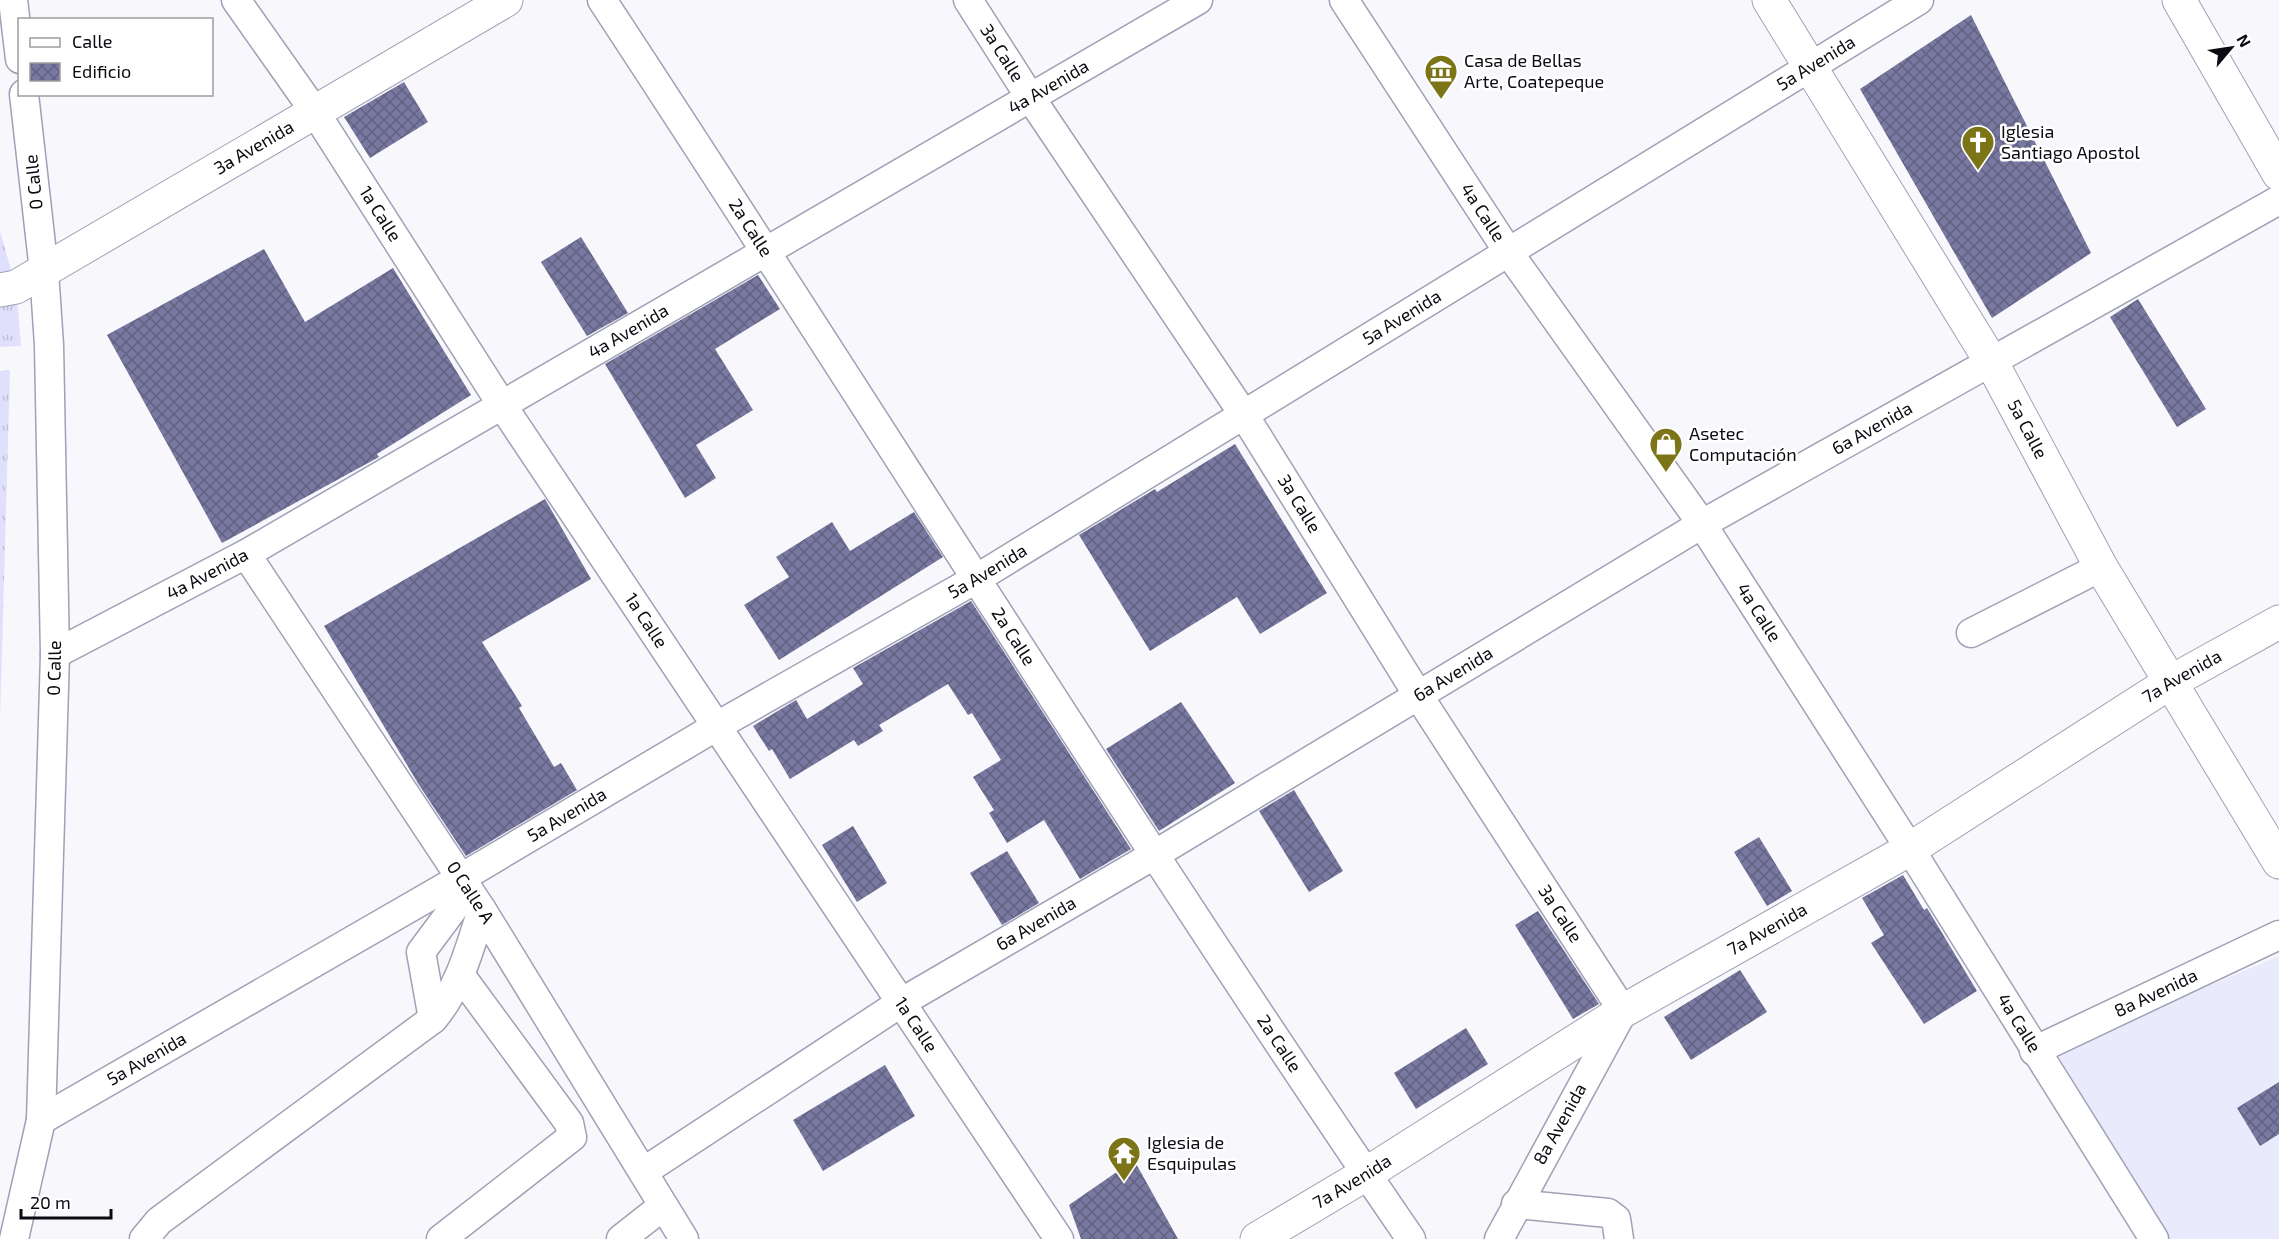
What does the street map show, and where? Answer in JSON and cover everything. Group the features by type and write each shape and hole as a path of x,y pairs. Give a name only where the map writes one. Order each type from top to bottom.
{"main road":[{"name":"3a Avenida","path":"0,291 16,287 44,271 506,0"},
{"name":"5a Calle","path":"1769,0 1992,363 2101,567 2279,862"},
{"path":"2179,0 2279,174"},
{"name":"7a Avenida","path":"1257,1239 1366,1174 1623,1011 1910,849 2169,683 2279,622"}],"street":[{"path":"13,0 18,42"},
{"name":"1a Calle","path":"236,0 315,112 502,405 1059,1239"},
{"name":"2a Calle","path":"602,0 767,250 1154,855 1411,1239"},
{"name":"3a Calle","path":"968,0 1030,97 1244,415 1418,695 1623,1011"},
{"name":"4a Avenida","path":"55,654 246,554 1198,0"},
{"name":"4a Calle","path":"1344,0 1509,253 1702,524 1910,849 2034,1051 2154,1239"},
{"name":"5a Avenida","path":"40,1120 471,892 717,726 976,579 1919,0"},
{"name":"0 Calle","path":"14,1239 40,1120 55,654 49,345 44,271 24,96"},
{"name":"6a Avenida","path":"643,1172 902,1002 1154,855 1702,524 2279,200"},
{"name":"0 Calle A","path":"246,554 471,892 684,1239"},
{"path":"1971,633 2101,567"},
{"path":"144,1239 159,1221 432,1019 449,1000 461,976 471,892"},
{"path":"432,1019 421,952 471,892"},
{"name":"8a Avenida","path":"2034,1051 2279,935"},
{"path":"441,1239 572,1137 569,1123 461,976"},
{"name":"8a Avenida","path":"1498,1239 1623,1011"},
{"path":"1516,1204 1608,1213 1616,1219 1619,1239"},
{"path":"621,1239 663,1206"}],"shaded area":[{"path":"2279,956 2279,1239 2164,1239 2056,1051"}],"green space":[{"path":"0,231 16,287 21,346 0,347"},
{"path":"10,370 0,720 0,371"}],"building":[{"name":"Iglesia Santiago Apostol","path":"1971,15 2091,253 1992,318 1860,89"},
{"path":"404,82 428,122 370,158 344,117"},
{"path":"581,237 628,313 587,336 541,262"},
{"path":"264,249 305,322 393,268 471,395 377,454 379,457 222,543 107,335"},
{"path":"758,275 780,309 715,349 753,410 696,445 716,478 685,498 605,364"},
{"path":"2138,299 2206,409 2177,427 2110,317"},
{"path":"1235,444 1327,593 1260,634 1237,597 1150,651 1079,535 1155,489 1157,492"},
{"path":"545,499 591,579 482,642 522,706 519,708 554,767 561,763 577,790 466,856 419,785 324,626"},
{"path":"914,512 943,557 779,660 744,605 789,577 776,557 832,522 850,551"},
{"path":"971,601 1131,849 1080,879 1044,820 1007,843 989,813 994,810 973,777 1001,760 972,713 968,715 948,684 879,725 883,731 858,746 854,740 790,779 772,749 769,751 753,726 796,700 807,719 863,684 853,668"},
{"path":"1181,702 1235,783 1159,831 1106,749"},
{"path":"1294,790 1343,871 1309,892 1259,811"},
{"path":"853,826 887,883 857,902 822,845"},
{"path":"1759,837 1792,891 1767,906 1734,852"},
{"path":"1007,851 1039,903 1002,925 970,873"},
{"path":"1903,875 1924,910 1927,908 1977,991 1924,1024 1871,943 1884,935 1862,898"},
{"path":"1538,911 1599,1004 1573,1019 1515,925"},
{"path":"1740,970 1767,1012 1691,1060 1664,1017"},
{"path":"1466,1028 1488,1064 1416,1109 1394,1073"},
{"path":"885,1065 915,1116 823,1171 793,1120"},
{"path":"2279,1082 2279,1134 2260,1146 2237,1108"},
{"name":"Iglesia de Esquipulas","path":"1134,1160 1178,1239 1081,1239 1069,1205"}],"place":[{"name":"Casa de Bellas Arte, Coatepeque","path":"1441,100"},
{"name":"Iglesia Santiago Apostol","path":"1978,171"},
{"name":"Asetec Computación","path":"1666,473"},
{"name":"Iglesia de Esquipulas","path":"1124,1182"}]}
